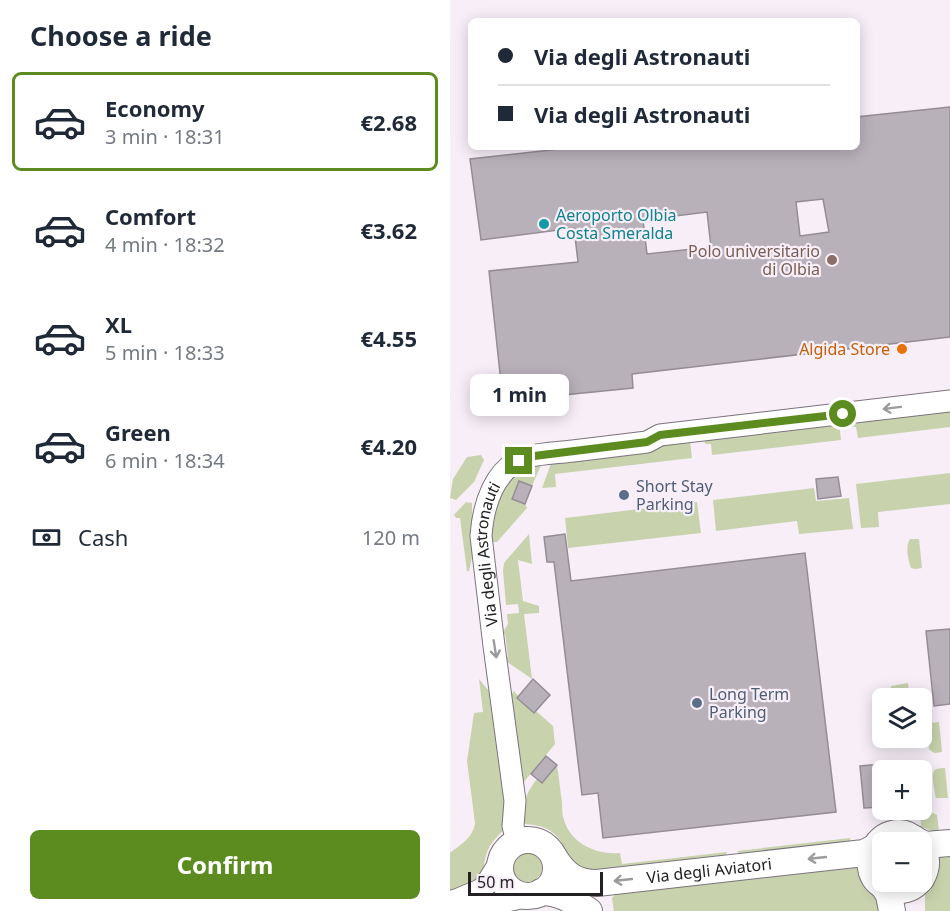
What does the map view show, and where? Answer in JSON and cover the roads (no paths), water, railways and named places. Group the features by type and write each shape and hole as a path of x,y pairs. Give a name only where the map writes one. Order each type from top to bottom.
{"main road":[{"path":"537,894 553,881 556,865 550,849 543,843 525,840 509,851 500,868 509,888 524,896 553,892 563,895 589,911"},
{"path":"932,844 950,843"},
{"name":"Via degli Aviatori","path":"554,857 561,869 577,880 597,883 864,853 872,849"},
{"path":"872,853 870,864 872,872"},
{"path":"887,892 892,911"},
{"path":"914,911 916,892"}],"street":[{"name":"Via degli Astronauti","path":"509,851 516,801 481,536 488,500 497,481 504,473 525,458 647,442 660,435 950,401"},
{"path":"451,901 485,886 509,851"},
{"path":"451,901 494,904 537,894"}],"place":[{"name":"Aeroporto Olbia Costa Smeralda","path":"544,224"},
{"name":"Polo universitario di Olbia","path":"832,260"},
{"name":"Algida Store","path":"902,349"},
{"name":"Short Stay Parking","path":"624,495"},
{"name":"Long Term Parking","path":"697,703"}]}
